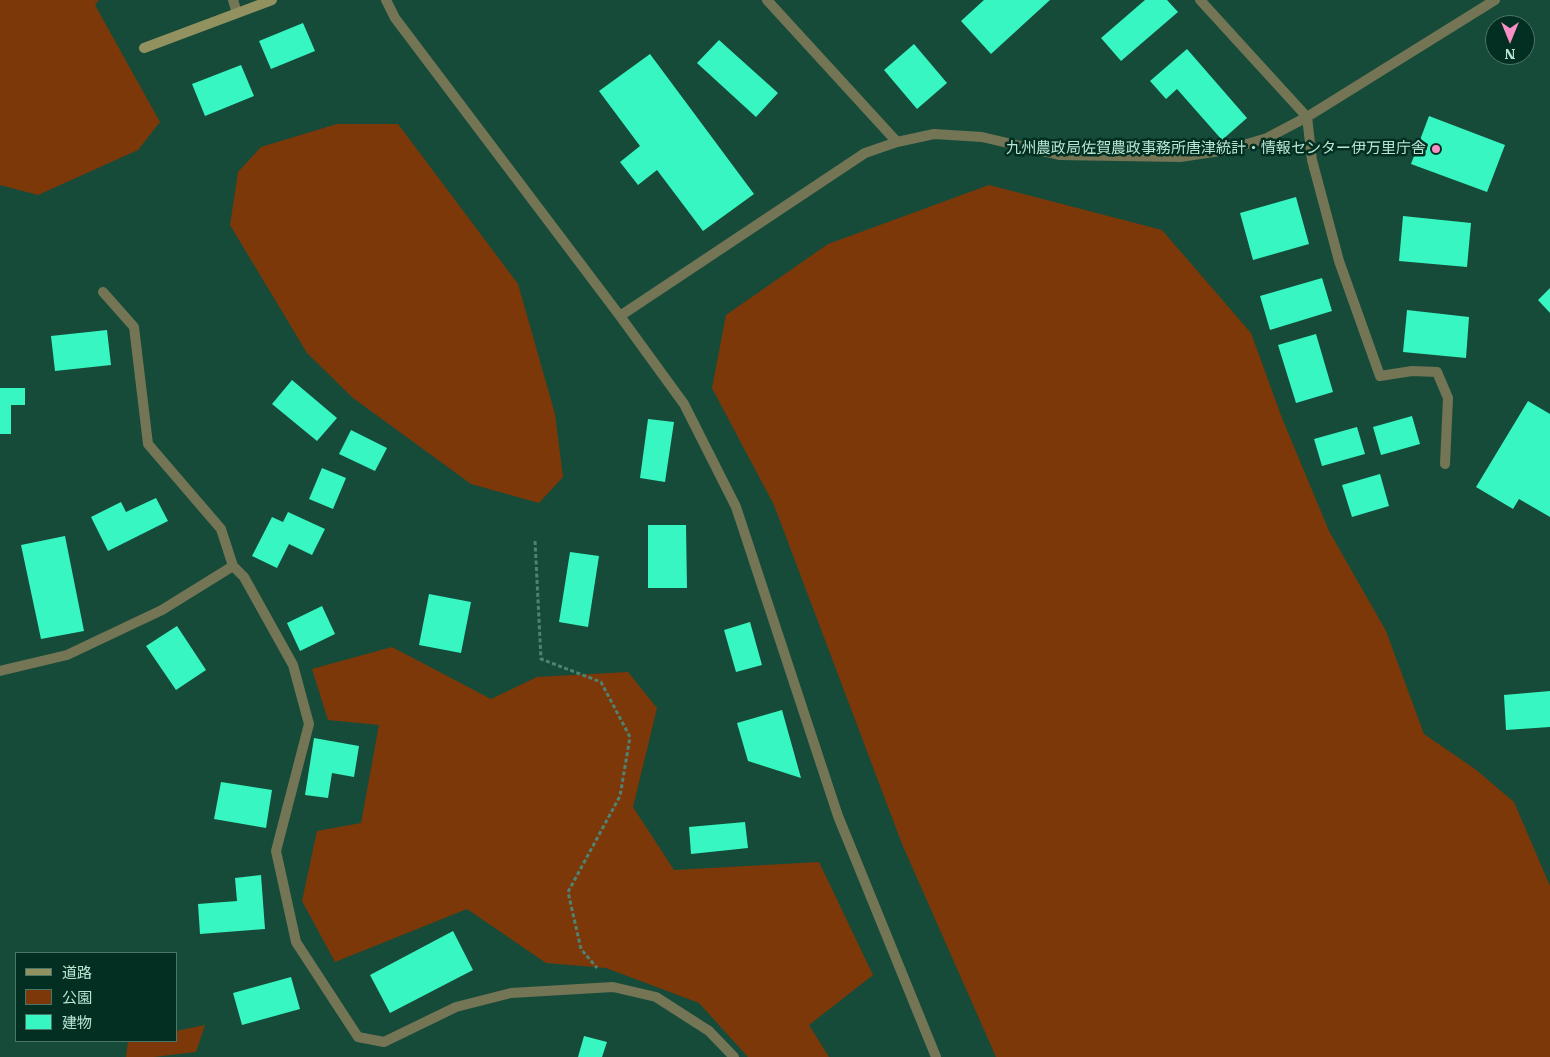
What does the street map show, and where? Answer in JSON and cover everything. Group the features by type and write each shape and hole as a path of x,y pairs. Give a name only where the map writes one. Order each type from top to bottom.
{"street":[{"path":"233,0 238,13"},
{"path":"144,48 272,0"},
{"path":"386,0 395,18 620,316 684,404 736,507 838,816 936,1057"},
{"path":"767,0 896,142"},
{"path":"1200,0 1307,117 1312,160 1339,261 1380,376 1412,371 1437,372 1448,398 1445,464"},
{"path":"620,316 865,153 896,142 934,134 982,137 1059,155 1180,156 1228,150 1267,138 1307,117 1495,0"},
{"path":"103,292 134,327 148,444 221,529 233,566 244,577 293,665 309,724 276,851 296,942 358,1037 384,1042 456,1007 511,993 614,987 656,997 709,1031 734,1057"},
{"path":"0,671 67,655 162,610 233,566"}],"path":[{"path":"535,541 541,659 601,682 630,737 620,796 568,892 581,949 614,987"}],"green space":[{"path":"0,0 99,0 95,5 160,122 138,150 38,195 0,185"},
{"path":"337,124 398,124 518,284 555,414 563,477 539,503 471,484 353,398 307,353 230,225 238,172 261,147"},
{"path":"989,185 1162,230 1251,333 1282,418 1329,531 1386,631 1424,734 1475,769 1514,802 1550,886 1550,1057 996,1057 902,844 774,505 712,388 726,315 828,244"},
{"path":"392,647 491,699 537,677 628,672 657,708 633,807 674,870 819,862 873,975 809,1025 829,1057 748,1057 699,1003 606,968 546,963 467,909 335,962 302,901 317,831 361,823 379,725 328,720 312,669"},
{"path":"205,1025 196,1052 154,1057 126,1057 128,1042 178,1042 178,1031"}],"building":[{"path":"984,0 1050,0 991,54 961,21"},
{"path":"1145,0 1167,0 1178,12 1121,61 1101,38"},
{"path":"303,23 315,51 271,69 259,41"},
{"path":"719,40 778,93 756,117 697,63"},
{"path":"914,44 947,83 917,109 884,70"},
{"path":"1187,49 1247,118 1222,140 1177,89 1166,99 1150,81"},
{"path":"650,54 754,194 703,231 657,170 638,185 620,162 640,146 599,91"},
{"path":"241,65 254,96 205,116 192,84"},
{"path":"1429,116 1505,145 1487,192 1411,164"},
{"path":"1296,197 1309,244 1253,260 1240,213"},
{"path":"1403,216 1471,223 1467,267 1399,261"},
{"path":"1322,278 1332,311 1270,330 1260,296"},
{"path":"1550,288 1550,313 1538,300"},
{"path":"1407,310 1469,317 1466,358 1403,352"},
{"path":"107,330 111,365 55,371 51,336"},
{"path":"1316,334 1333,392 1296,403 1278,345"},
{"path":"292,380 337,418 317,441 272,404"},
{"path":"0,388 25,388 25,405 11,405 11,434 0,434"},
{"path":"1528,401 1550,414 1550,517 1519,499 1513,509 1476,487"},
{"path":"1412,416 1420,444 1381,455 1373,427"},
{"path":"648,419 674,422 665,482 640,478"},
{"path":"1357,427 1365,454 1322,466 1314,439"},
{"path":"351,430 387,448 375,471 339,454"},
{"path":"322,468 346,478 333,509 309,499"},
{"path":"1380,474 1389,506 1352,517 1342,485"},
{"path":"156,498 168,521 108,551 91,517 121,502 126,512"},
{"path":"288,512 325,529 312,555 289,544 277,568 252,556 272,517 283,522"},
{"path":"648,525 686,525 687,588 648,588"},
{"path":"65,536 84,631 41,639 21,545"},
{"path":"570,552 599,556 588,627 559,622"},
{"path":"429,594 471,602 461,653 419,645"},
{"path":"322,606 335,634 300,651 287,623"},
{"path":"750,622 762,665 736,672 724,630"},
{"path":"177,626 206,670 176,690 146,646"},
{"path":"1550,691 1550,727 1506,730 1504,695"},
{"path":"782,710 801,778 748,761 737,723"},
{"path":"314,738 359,746 354,777 332,773 328,798 305,795"},
{"path":"221,782 272,790 266,828 214,819"},
{"path":"745,822 748,848 691,854 689,827"},
{"path":"261,875 265,929 200,934 198,904 237,901 235,878"},
{"path":"453,931 473,970 390,1013 370,975"},
{"path":"291,977 300,1009 242,1025 233,993"},
{"path":"584,1036 607,1042 602,1057 578,1057"}],"place":[{"name":"九州農政局佐賀農政事務所唐津統計・情報センター伊万里庁舎","path":"1436,149"}]}
